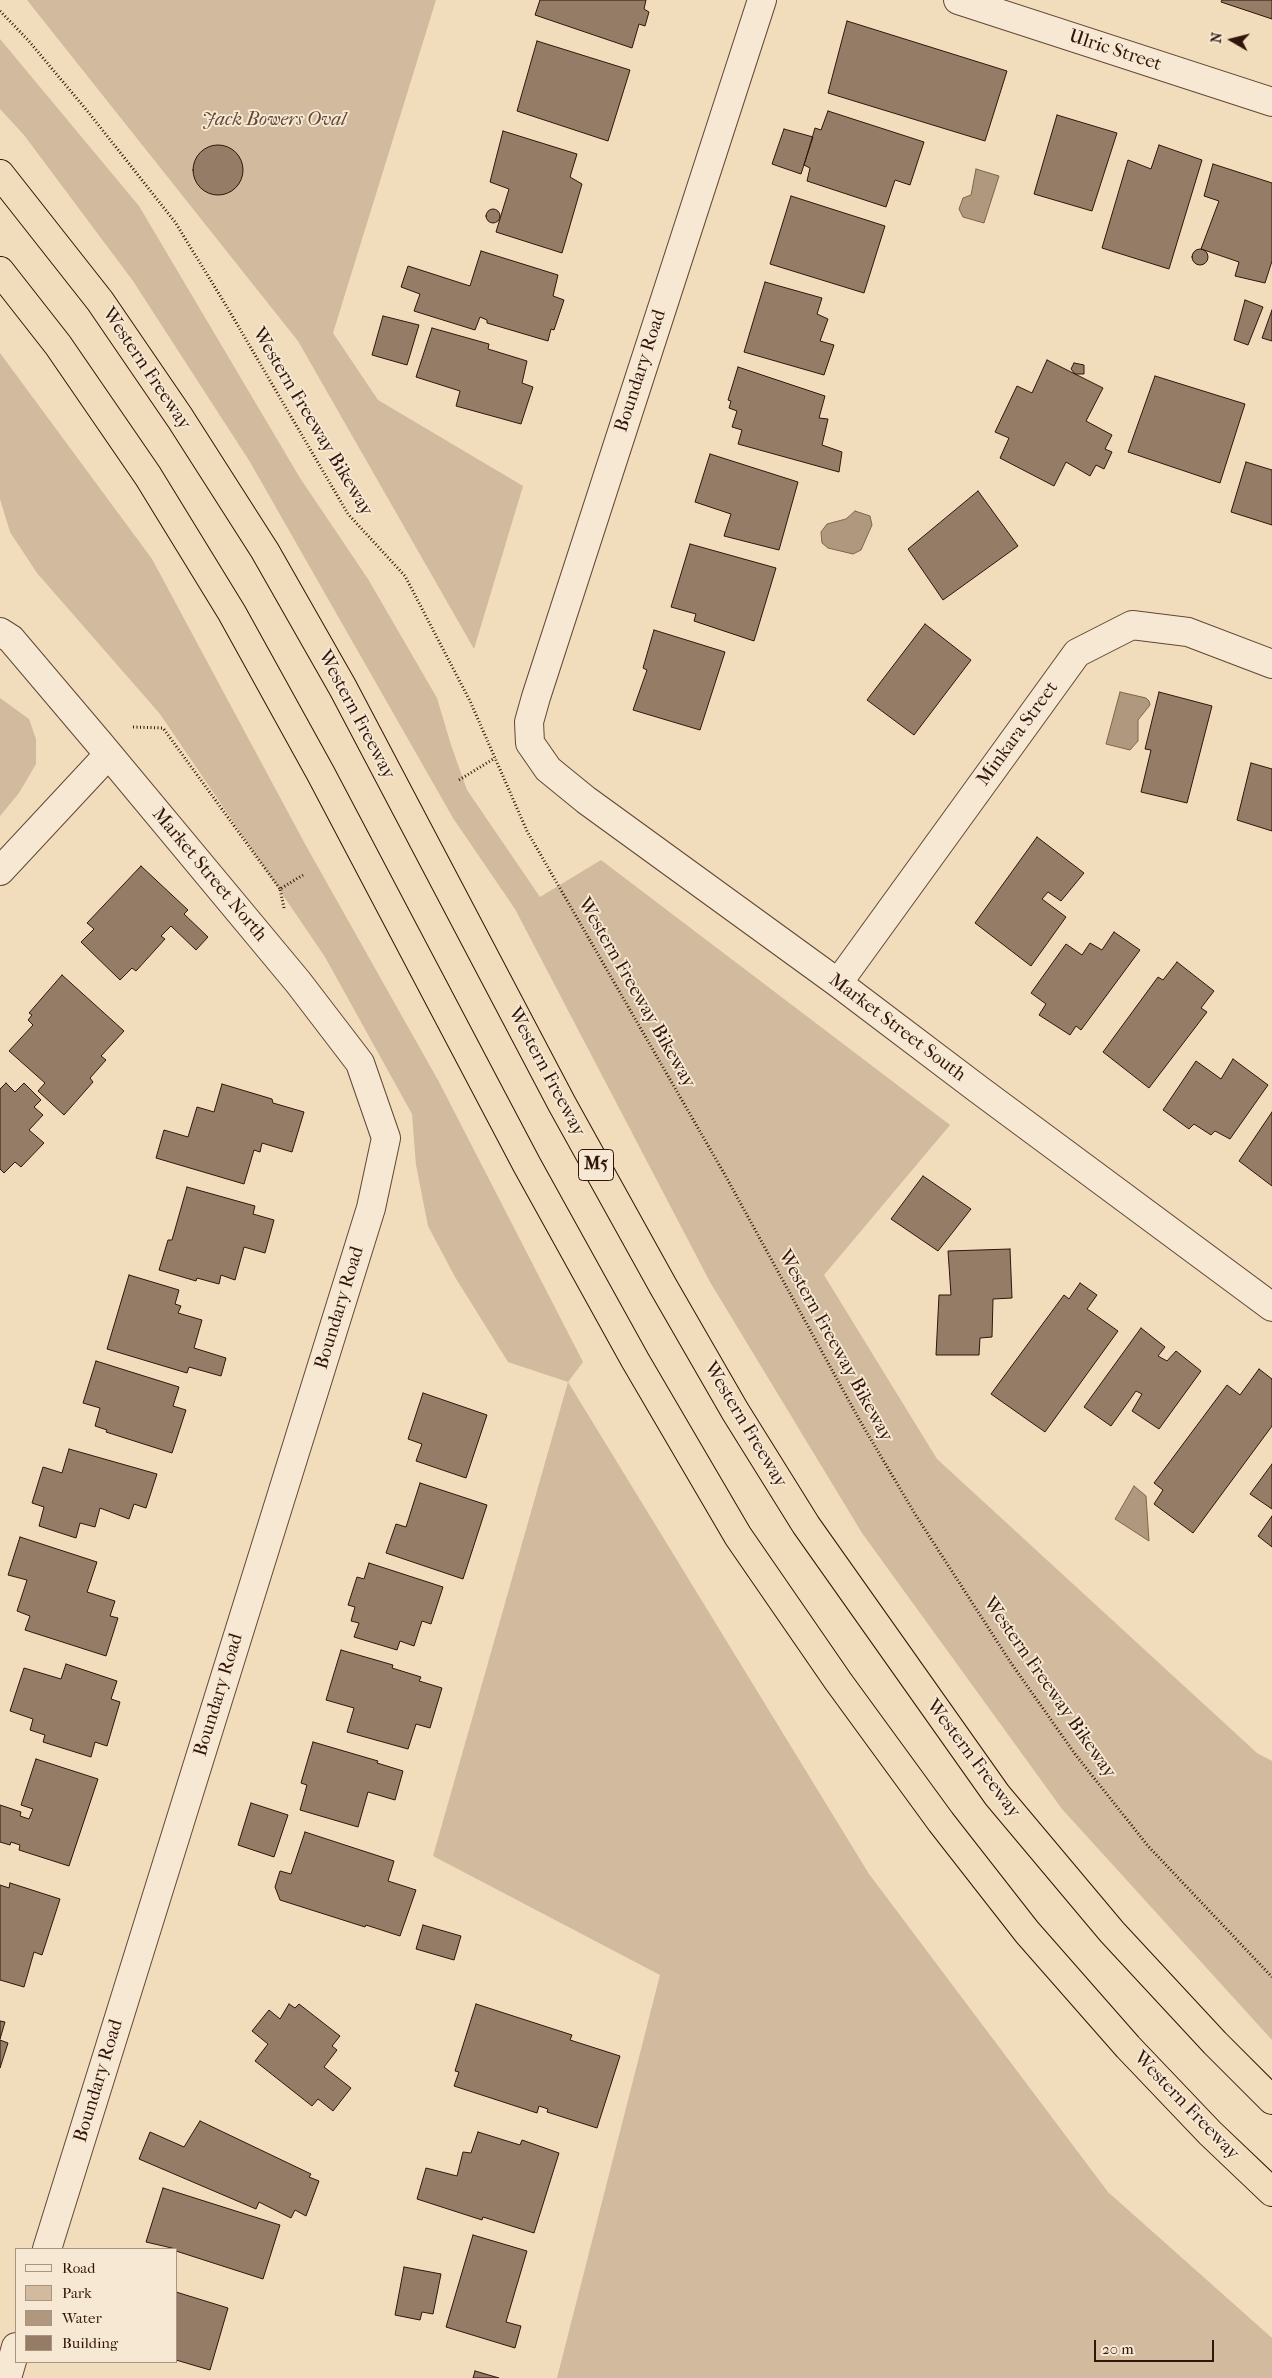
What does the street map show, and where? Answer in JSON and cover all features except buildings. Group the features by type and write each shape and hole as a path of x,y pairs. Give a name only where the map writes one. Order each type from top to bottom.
{"highway":[{"name":"Western Freeway","path":"0,174 100,301 180,418 265,551 343,688 562,1104 735,1411 806,1526 998,1795 1112,1932 1215,2043 1272,2100"},
{"name":"Western Freeway","path":"0,271 58,345 148,476 232,613 322,774 532,1173 636,1360 738,1536 838,1681 940,1822 1028,1932 1128,2047 1210,2133 1272,2192"}],"street":[{"name":"Boundary Road","path":"530,743 529,722 536,697 762,0"},
{"name":"Ulric Street","path":"958,0 1272,102"},
{"name":"Minkara Street","path":"838,984 1077,653 1132,625 1188,632 1272,664"},
{"name":"Market Street North","path":"0,632 11,639 104,749 298,982 360,1063 386,1138"},
{"name":"Market Street South","path":"530,743 548,769 586,800 838,984 1272,1307"},
{"path":"0,870 104,749"},
{"name":"Boundary Road","path":"47,2248 371,1208 386,1138"},
{"path":"7,2378 15,2350"}],"path":[{"name":"Western Freeway Bikeway","path":"0,11 28,40 89,113 175,222 348,514 405,576 470,701 527,831 725,1175 860,1422 915,1514 1011,1664 1075,1754 1148,1846 1272,1977"},
{"path":"104,749 121,727 163,728 280,889"},
{"path":"459,780 495,758"}],"green space":[{"name":"Jack Bowers Oval","path":"27,0 436,0 333,333 378,400 523,486 474,649 298,341"},
{"path":"0,39 139,206 300,478 368,579 437,698 467,790 540,897 601,860 950,1125 824,1275 937,1459 1257,1753 1272,1761 1272,2040 1062,1809 862,1533 710,1282 515,909 453,818 250,462 133,281 24,135 0,109"},
{"path":"0,353 152,559 305,844 439,1082 583,1362 568,1382 508,1362 455,1277 428,1226 416,1165 412,1114 325,957 160,714 37,573 10,532 0,499"},
{"path":"0,698 29,719 36,739 36,764 19,793 0,816"},
{"path":"568,1382 869,1874 1108,2192 1272,2338 1272,2378 557,2378 660,1975 433,1856"}],"water":[{"path":"976,169 999,176 984,223 963,217 959,209 963,198 971,195"},
{"path":"855,511 870,516 872,525 861,550 853,554 828,548 822,543 821,532 827,524 846,519"},
{"path":"1120,692 1146,698 1150,705 1138,720 1138,741 1130,750 1106,744"},
{"path":"1134,1486 1146,1496 1149,1541 1115,1519"}]}
